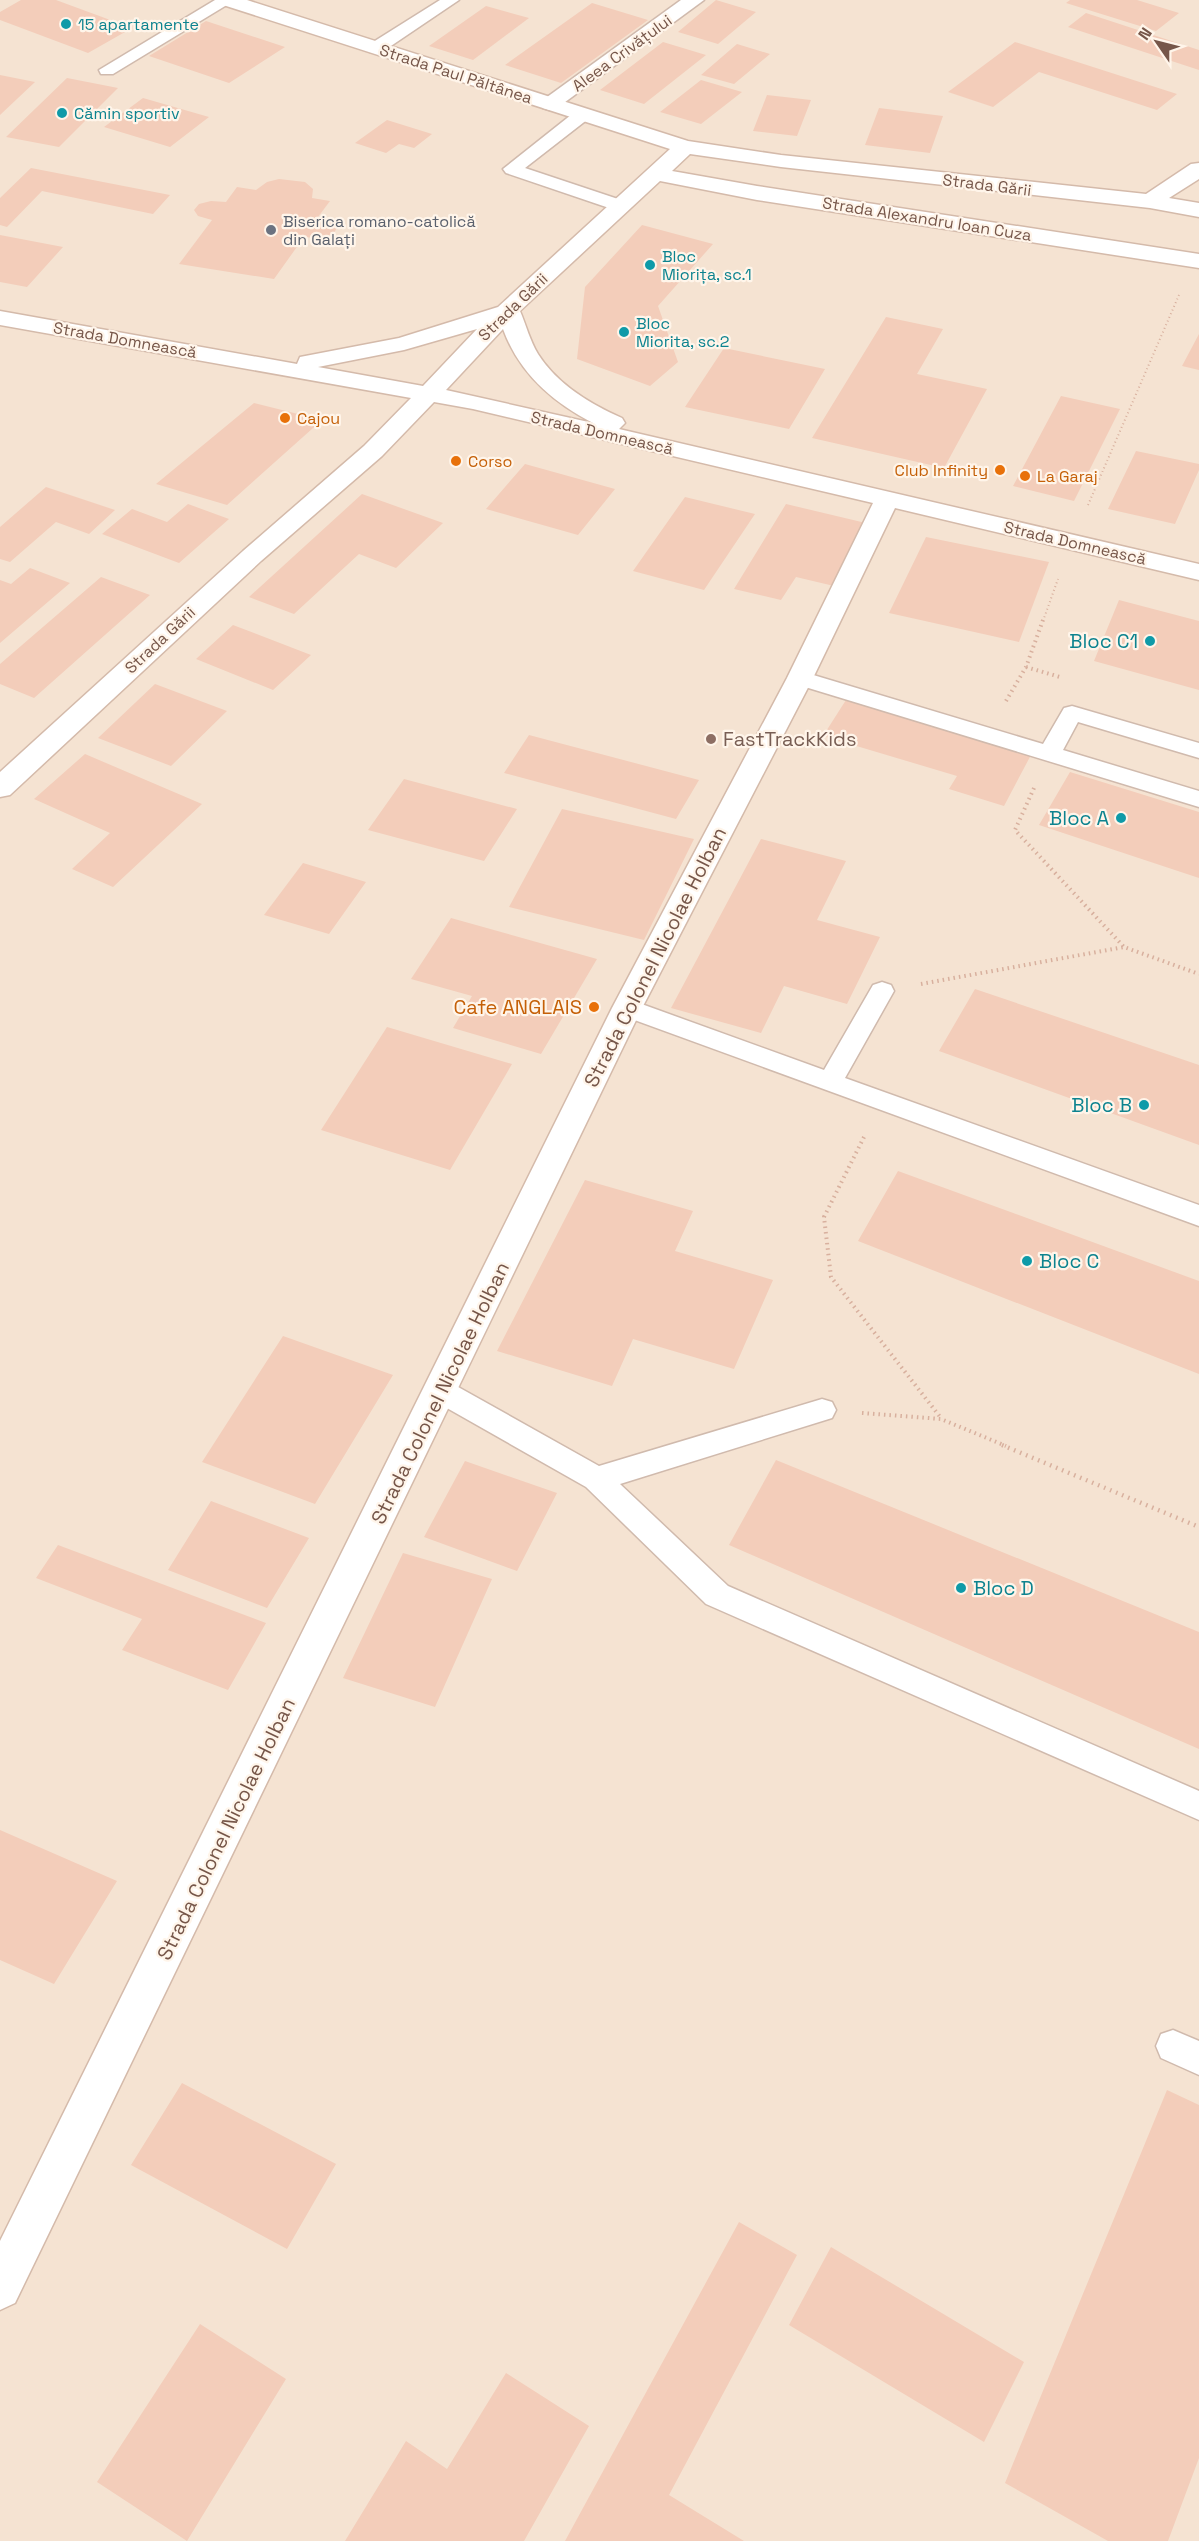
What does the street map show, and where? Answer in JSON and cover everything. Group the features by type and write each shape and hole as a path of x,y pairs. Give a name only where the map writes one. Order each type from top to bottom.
{"main road":[{"name":"Strada Paul Păltânea","path":"226,0 685,147"},
{"name":"Aleea Crivățului","path":"550,104 694,0"},
{"name":"Strada Gării","path":"0,788 252,556 373,451 508,310 685,147 862,170 1150,201 1199,210"},
{"path":"1150,201 1199,169"},
{"name":"Strada Alexandru Ioan Cuza","path":"655,174 769,195 1197,261"},
{"path":"279,367 379,351 447,333 508,310 526,354 550,384 587,412 672,450"},
{"name":"Strada Domnească","path":"0,318 430,393 886,501 1072,541 1199,572"},
{"name":"Strada Colonel Nicolae Holban","path":"0,2288 627,1008 800,678 886,501"}],"lane":[{"path":"107,70 226,0"},
{"path":"376,48 451,0"},
{"path":"582,115 512,169 621,206"},
{"path":"800,678 1199,800"},
{"path":"1049,754 1072,713 1199,751"},
{"path":"830,1082 882,991"},
{"path":"627,1008 1199,1216"},
{"path":"441,1391 596,1479 717,1594 1199,1806"},
{"path":"596,1479 822,1410"}],"path":[{"path":"987,734 1026,667 1072,541 1197,261"},
{"path":"1049,754 1015,830 1124,948 1199,974"},
{"path":"882,991 1124,948"},
{"path":"882,1101 824,1217 831,1277 941,1419"},
{"path":"822,1410 941,1419 1199,1527"}],"shaded area":[{"path":"0,0 1199,0 1199,2541 0,2541"}],"building":[{"name":"15 apartamente","path":"21,0 56,0 132,28 88,53 0,20 0,12"},
{"path":"716,0 756,12 718,44 678,32"},
{"path":"1070,0 1137,0 1179,13 1156,31 1066,3"},
{"path":"592,3 648,20 561,83 505,65"},
{"path":"486,6 529,18 473,60 429,46"},
{"path":"1086,13 1199,50 1199,70 1068,27"},
{"path":"206,21 285,47 229,83 149,56"},
{"path":"663,42 706,55 644,104 600,90"},
{"path":"1015,42 1177,94 1157,110 1039,72 993,107 948,92"},
{"path":"737,44 770,54 734,84 701,75"},
{"path":"0,75 35,82 0,115"},
{"name":"Cămin sportiv","path":"67,78 118,88 59,147 6,137"},
{"path":"701,80 742,92 701,124 660,112"},
{"path":"767,95 811,100 797,136 753,131"},
{"path":"143,98 209,117 170,147 104,127"},
{"path":"879,108 943,116 930,153 865,145"},
{"path":"387,120 432,134 414,148 399,144 386,153 355,143"},
{"path":"31,168 170,195 153,214 42,191 7,227 0,225 0,198"},
{"name":"Biserica romano-catolică din Galați","path":"279,179 305,182 313,189 312,198 330,201 318,217 330,219 339,225 333,234 318,238 304,237 274,279 179,264 212,220 198,216 194,210 199,204 211,201 226,202 237,187 256,190 267,182"},
{"path":"642,225 713,244 658,306 678,362 650,386 577,359 585,287"},
{"path":"0,235 63,247 27,287 0,282"},
{"path":"886,317 943,329 917,374 987,389 944,468 812,438"},
{"path":"1199,334 1199,370 1182,366"},
{"path":"724,348 825,369 789,429 685,407"},
{"path":"1061,396 1120,409 1074,501 1013,486"},
{"path":"254,403 322,420 227,505 156,484"},
{"path":"1136,451 1199,464 1199,470 1175,524 1108,509"},
{"path":"525,464 615,489 578,535 486,509"},
{"path":"46,487 115,510 89,534 56,522 10,562 0,559 0,527"},
{"path":"362,494 443,523 396,568 359,554 294,614 249,597"},
{"path":"685,497 755,514 704,590 633,571"},
{"path":"188,504 229,519 179,563 102,534 132,509 167,522"},
{"path":"786,504 870,524 834,586 796,577 781,600 734,589"},
{"path":"926,537 1049,562 1019,642 889,613"},
{"path":"30,568 70,583 0,643 0,580 11,584"},
{"path":"101,577 150,595 34,698 0,684 0,664"},
{"name":"Bloc C1","path":"1119,600 1199,621 1199,690 1094,661"},
{"path":"233,625 311,655 273,690 196,659"},
{"path":"155,684 227,711 171,766 98,738"},
{"path":"846,700 1032,753 1004,806 949,789 957,776 823,736"},
{"path":"529,735 699,780 676,819 504,773"},
{"path":"85,754 202,804 113,887 72,869 110,833 34,799"},
{"name":"Bloc A","path":"1070,772 1199,812 1199,878 1039,825"},
{"path":"404,779 517,809 484,861 368,830"},
{"path":"562,809 694,839 644,940 509,907"},
{"path":"761,839 846,861 817,920 880,937 847,1004 784,986 761,1033 671,1008"},
{"path":"303,863 366,882 329,934 264,915"},
{"path":"451,918 597,959 541,1054 453,1028 472,996 411,979"},
{"name":"Bloc B","path":"975,989 1199,1065 1199,1145 939,1051"},
{"path":"387,1027 512,1064 450,1170 321,1130"},
{"name":"Bloc C","path":"898,1171 1199,1281 1199,1374 858,1241"},
{"path":"585,1180 693,1211 675,1251 773,1280 734,1369 633,1339 612,1386 497,1351"},
{"path":"283,1336 393,1375 315,1504 202,1462"},
{"name":"Bloc D","path":"776,1460 1199,1632 1199,1749 729,1545"},
{"path":"465,1461 557,1493 517,1571 424,1537"},
{"path":"211,1501 309,1538 267,1608 168,1570"},
{"path":"58,1545 266,1623 228,1690 122,1650 142,1619 36,1578"},
{"path":"403,1553 492,1579 435,1707 343,1678"},
{"path":"0,1830 117,1881 54,1984 0,1960"},
{"path":"182,2083 336,2164 287,2249 131,2165"},
{"path":"1167,2090 1199,2105 1199,2458 1168,2541 1108,2541 1005,2483"},
{"path":"739,2222 797,2255 669,2495 744,2541 565,2541"},
{"path":"831,2247 1024,2362 984,2442 789,2325"},
{"path":"200,2324 286,2379 187,2541 97,2482"},
{"path":"506,2373 589,2426 524,2541 345,2541 406,2441 447,2469"}],"place":[{"name":"15 apartamente","path":"66,24"},
{"name":"Cămin sportiv","path":"62,113"},
{"name":"Biserica romano-catolică din Galați","path":"271,230"},
{"name":"Bloc Miorița, sc.1","path":"650,265"},
{"name":"Bloc Miorita, sc.2","path":"624,332"},
{"name":"Cajou","path":"285,418"},
{"name":"Corso","path":"456,461"},
{"name":"Club Infinity","path":"1000,470"},
{"name":"La Garaj","path":"1025,476"},
{"name":"Bloc C1","path":"1150,641"},
{"name":"FastTrackKids","path":"711,739"},
{"name":"Bloc A","path":"1121,818"},
{"name":"Cafe ANGLAIS","path":"594,1007"},
{"name":"Bloc B","path":"1144,1105"},
{"name":"Bloc C","path":"1027,1261"},
{"name":"Bloc D","path":"961,1588"}]}
